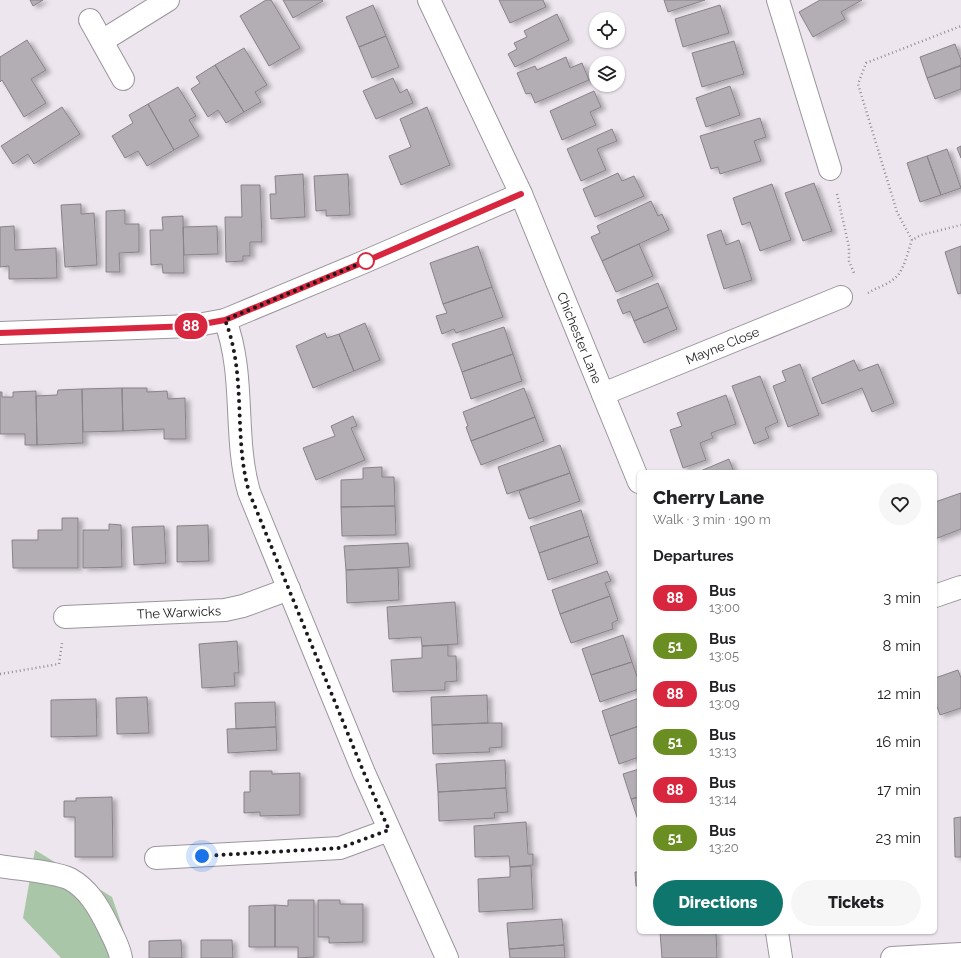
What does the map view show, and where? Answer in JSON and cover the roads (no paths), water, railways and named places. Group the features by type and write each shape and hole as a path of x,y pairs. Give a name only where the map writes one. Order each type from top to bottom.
{"street":[{"path":"102,41 168,0"},
{"name":"Chichester Lane","path":"429,0 521,194 637,477"},
{"path":"779,0 830,169"},
{"path":"90,20 124,79"},
{"path":"0,333 192,326 225,320 521,194"},
{"name":"Mayne Close","path":"603,394 841,297"},
{"path":"225,320 231,335 238,376 244,478 255,511 289,589 364,773 447,958"},
{"path":"937,595 961,586"},
{"name":"The Warwicks","path":"65,617 225,610 243,606 289,589"},
{"path":"156,858 340,848 389,830"},
{"path":"0,866 62,876 76,884 89,895 100,908 118,946 121,958"},
{"path":"777,934 781,958"},
{"path":"892,958 961,954"}]}
